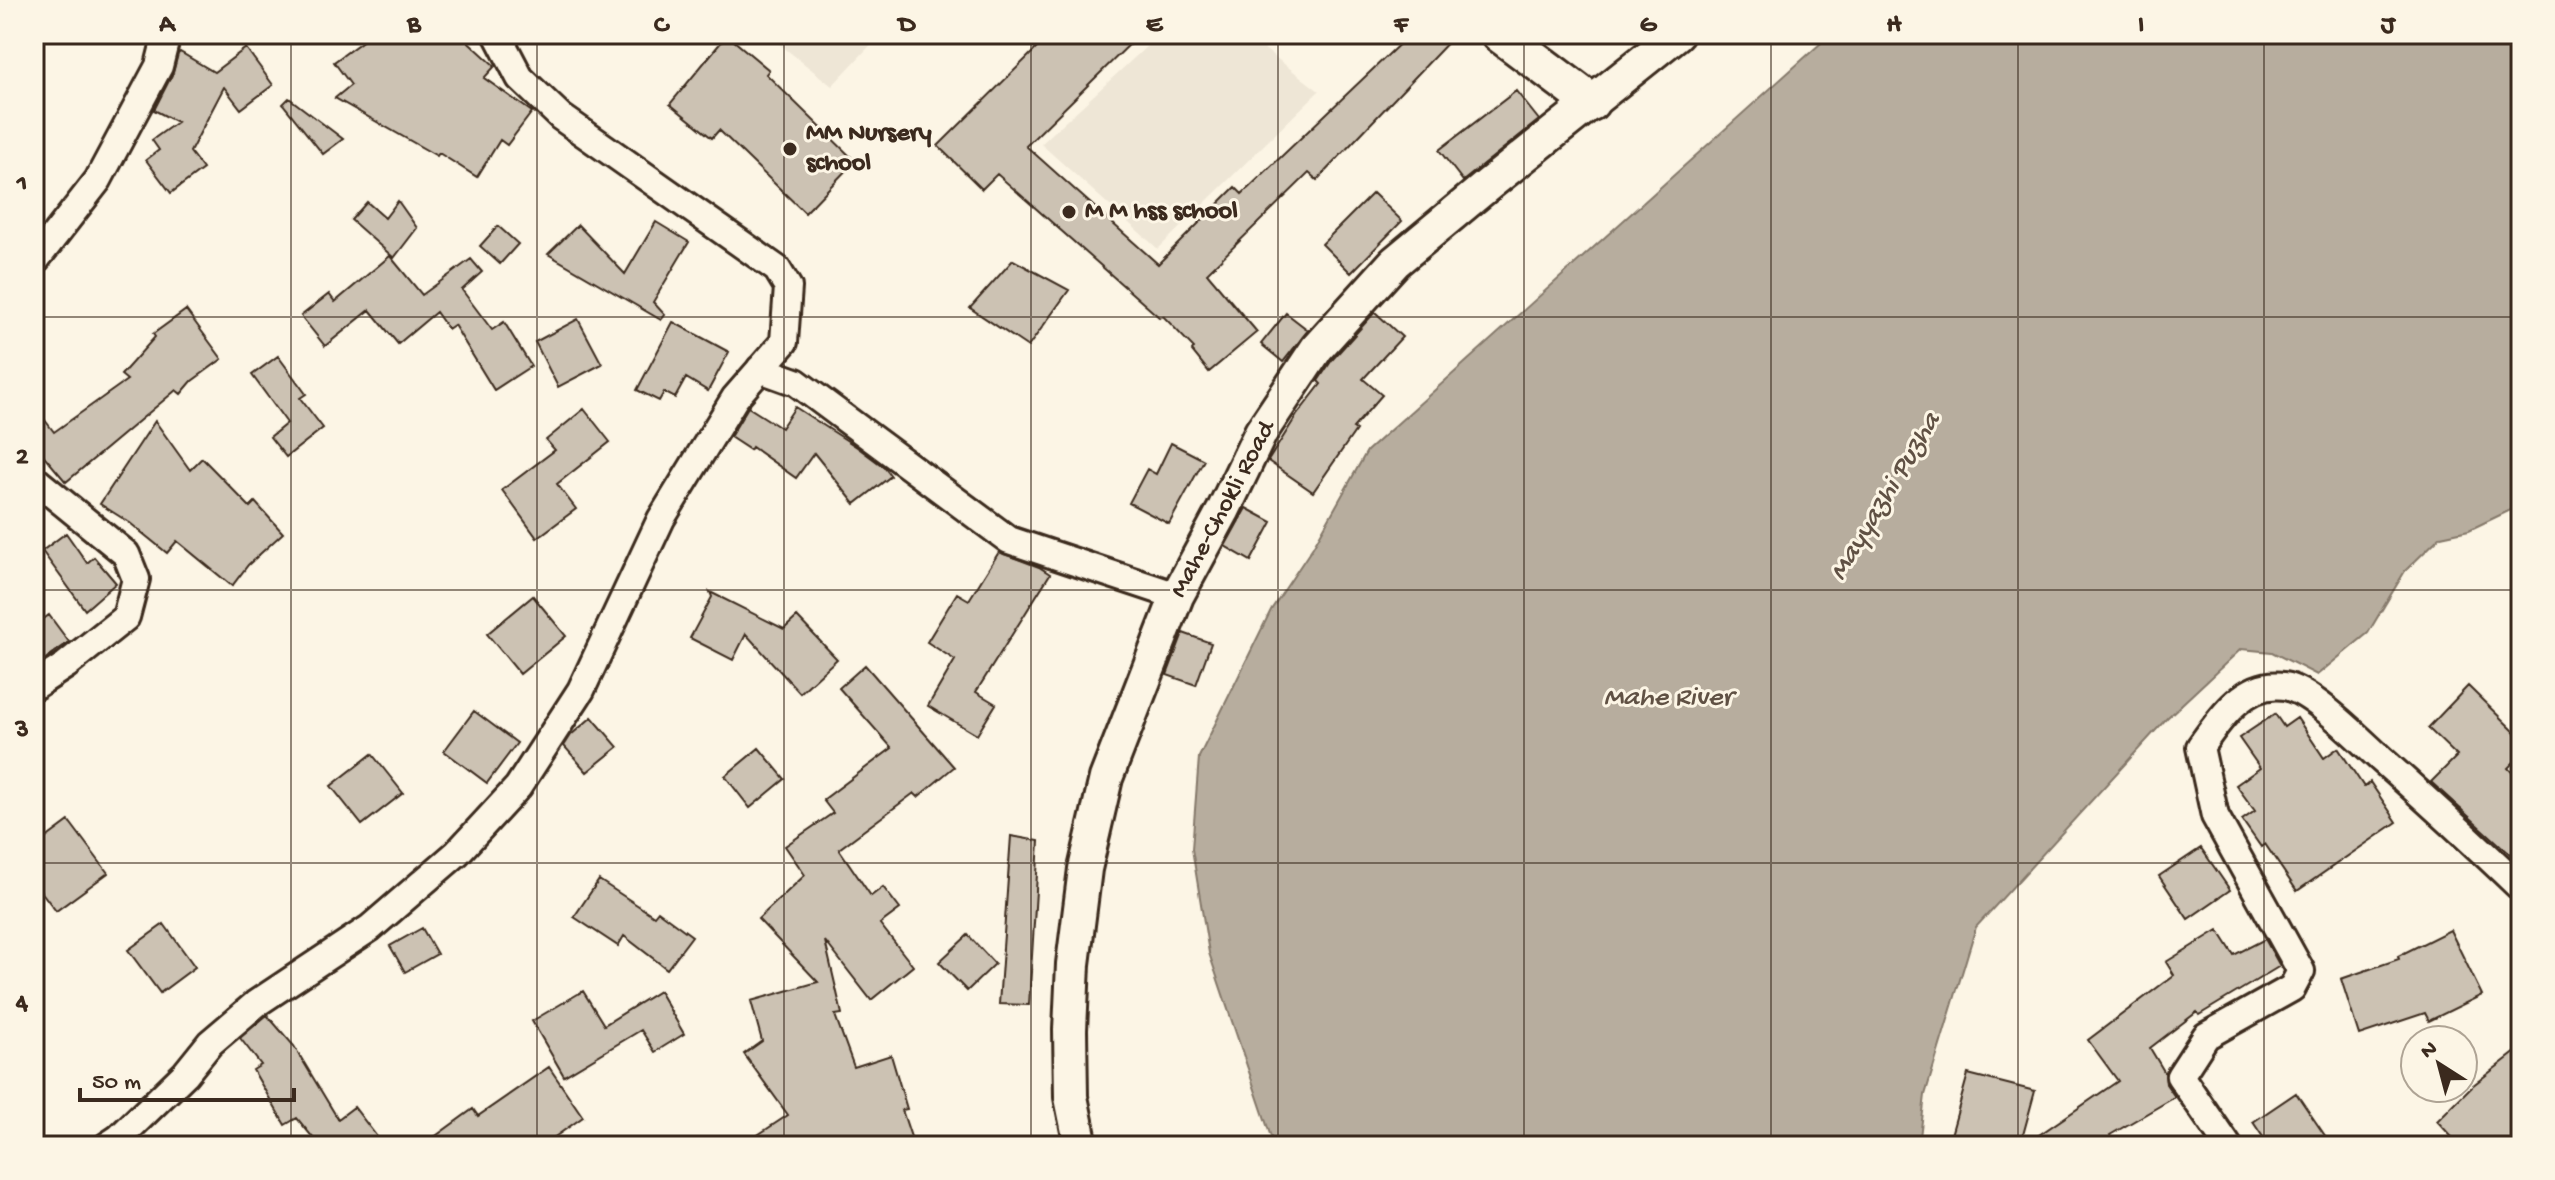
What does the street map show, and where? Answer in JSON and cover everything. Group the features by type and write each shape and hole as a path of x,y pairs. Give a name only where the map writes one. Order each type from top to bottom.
{"main road":[{"path":"1500,34 1591,102"}],"street":[{"path":"34,262 98,180 159,66 167,34"},
{"path":"107,1146 185,1074 210,1043 257,1003 370,928 457,853 518,787 581,690 661,519 735,398 784,342 788,287 777,269 561,117 520,78 497,34"},
{"name":"Mahe-Chokli Road","path":"1081,1146 1071,1097 1073,964 1085,869 1106,778 1177,596 1261,432 1317,348 1395,262 1677,34"},
{"path":"760,369 796,382 1009,540 1177,596"},
{"path":"34,479 126,554 136,579 126,617 66,665 34,686"},
{"path":"2228,1146 2180,1076 2206,1036 2292,988 2301,971 2215,816 2200,747 2225,712 2256,689 2283,685 2302,692 2343,725 2521,888"}],"shaded area":[{"path":"767,34 878,34 880,35 832,86"},
{"path":"1160,34 1245,34 1319,91 1158,249 1041,144"}],"water":[{"name":"Mahe River","path":"1831,34 2521,34 2521,505 2469,530 2441,536 2405,571 2368,633 2317,675 2272,652 2241,649 2167,718 1976,927 1925,1095 1919,1146 1274,1146 1209,953 1192,849 1199,757 1271,610 1313,547 1367,451"}],"building":[{"path":"372,34 460,34 495,66 484,78 532,112 507,145 500,140 477,177 439,153 437,156 335,98 351,85 334,62"},
{"path":"1051,34 1140,34 1026,146 1158,264 1235,187 1242,194 1410,34 1456,34 1317,180 1309,173 1207,273 1257,332 1209,372 1192,351 1194,348 1163,316 1160,318 997,174 982,189 938,146"},
{"path":"727,35 769,70 766,74 855,161 805,213 719,130 712,138 670,104"},
{"path":"246,48 273,85 241,109 224,87 190,152 203,169 171,193 146,160 159,150 152,140 177,122 154,110 173,73 178,54 180,52 214,72"},
{"path":"1516,91 1539,120 1463,181 1439,150"},
{"path":"289,98 343,139 323,154 283,104"},
{"path":"1373,193 1402,221 1351,273 1322,244"},
{"path":"398,201 417,228 394,258 351,220 367,202 385,218"},
{"path":"656,222 689,242 653,302 665,315 661,320 548,254 578,225 625,274"},
{"path":"498,226 518,244 500,264 480,246"},
{"path":"390,256 422,295 471,259 482,272 462,290 492,330 504,322 531,366 494,390 454,325 448,329 436,312 398,344 370,310 325,346 301,316 329,294 335,302"},
{"path":"1013,260 1069,290 1028,347 970,308"},
{"path":"186,310 222,359 192,381 181,394 176,390 66,482 34,444 34,406 54,432 127,380 121,375 155,337 153,334"},
{"path":"1375,312 1402,337 1363,379 1382,395 1353,428 1356,430 1313,492 1268,461 1321,384 1318,381 1332,360"},
{"path":"1286,313 1308,330 1283,362 1261,344"},
{"path":"578,319 602,364 558,387 535,342"},
{"path":"673,322 729,352 708,391 686,378 675,398 664,392 659,401 637,390"},
{"path":"278,356 306,394 300,398 323,428 286,457 270,437 287,423 252,375"},
{"path":"748,407 781,428 795,407 857,447 891,476 855,504 814,453 796,478 752,447 750,450 730,437"},
{"path":"584,409 610,442 557,484 576,509 537,538 502,490 555,450 546,440"},
{"path":"155,421 190,470 202,458 250,507 255,502 283,533 248,565 232,586 177,541 167,553 100,504"},
{"path":"1171,443 1204,460 1169,524 1129,503 1147,469 1156,474"},
{"path":"1246,508 1272,522 1251,561 1225,546"},
{"path":"66,533 87,563 94,557 116,583 85,610 42,551"},
{"path":"999,552 1050,574 976,692 996,704 977,735 928,706 955,660 927,642 957,593 969,600"},
{"path":"710,592 784,629 797,617 837,659 800,693 746,634 733,660 690,638 712,597"},
{"path":"533,596 566,636 520,674 487,634"},
{"path":"49,615 69,642 34,667 34,626"},
{"path":"1183,633 1211,643 1196,685 1167,675"},
{"path":"865,665 954,767 918,797 914,793 839,849 871,896 883,887 900,909 880,924 913,966 871,1000 825,941 842,1014 835,1015 854,1067 891,1055 907,1109 902,1110 914,1146 741,1146 788,1115 744,1054 762,1041 751,1001 818,982 758,919 805,875 785,846 833,813 823,800 892,748 839,688"},
{"path":"2468,686 2521,738 2521,755 2508,768 2521,782 2521,864 2431,782 2457,756 2428,728"},
{"path":"474,711 517,743 487,783 444,751"},
{"path":"2275,714 2284,727 2297,718 2324,758 2338,748 2364,787 2370,782 2397,822 2297,891 2265,844 2261,847 2242,820 2255,811 2236,785 2260,768 2239,738"},
{"path":"592,717 618,747 587,772 564,746 571,735"},
{"path":"759,748 785,779 750,808 725,776"},
{"path":"372,754 403,793 362,825 331,786"},
{"path":"69,821 108,873 56,911 34,882 34,847"},
{"path":"1011,836 1039,841 1029,1005 999,1004"},
{"path":"2201,848 2230,890 2188,919 2159,876"},
{"path":"599,880 654,916 658,911 692,936 667,969 624,936 618,946 574,917"},
{"path":"164,924 195,967 160,993 128,950"},
{"path":"422,928 437,954 405,972 390,946"},
{"path":"2218,930 2234,955 2265,939 2280,966 2199,1015 2197,1012 2150,1048 2175,1097 2110,1135 2117,1146 2023,1146 2118,1081 2088,1040 2174,975 2166,962"},
{"path":"2450,930 2482,995 2429,1021 2425,1013 2359,1035 2341,979 2399,959 2398,956"},
{"path":"968,935 995,964 967,991 939,962"},
{"path":"583,991 604,1025 659,991 684,1034 655,1052 641,1030 564,1076 532,1021"},
{"path":"267,1015 294,1046 338,1119 354,1107 384,1146 304,1146 314,1139 297,1118 285,1125 253,1070 261,1065 240,1038"},
{"path":"2521,1048 2521,1146 2460,1146 2437,1121 2454,1104 2479,1104 2479,1081"},
{"path":"549,1067 583,1117 542,1146 422,1146 473,1109 478,1116"},
{"path":"1968,1074 2035,1091 2020,1146 1948,1146"},
{"path":"2296,1093 2332,1146 2269,1146 2253,1122"}],"place":[{"name":"MM Nursery school","path":"790,149"},
{"name":"M M hss school","path":"1069,212"}],"water label":[{"name":"Mayyazhi Puzha","path":"1886,497"}]}
